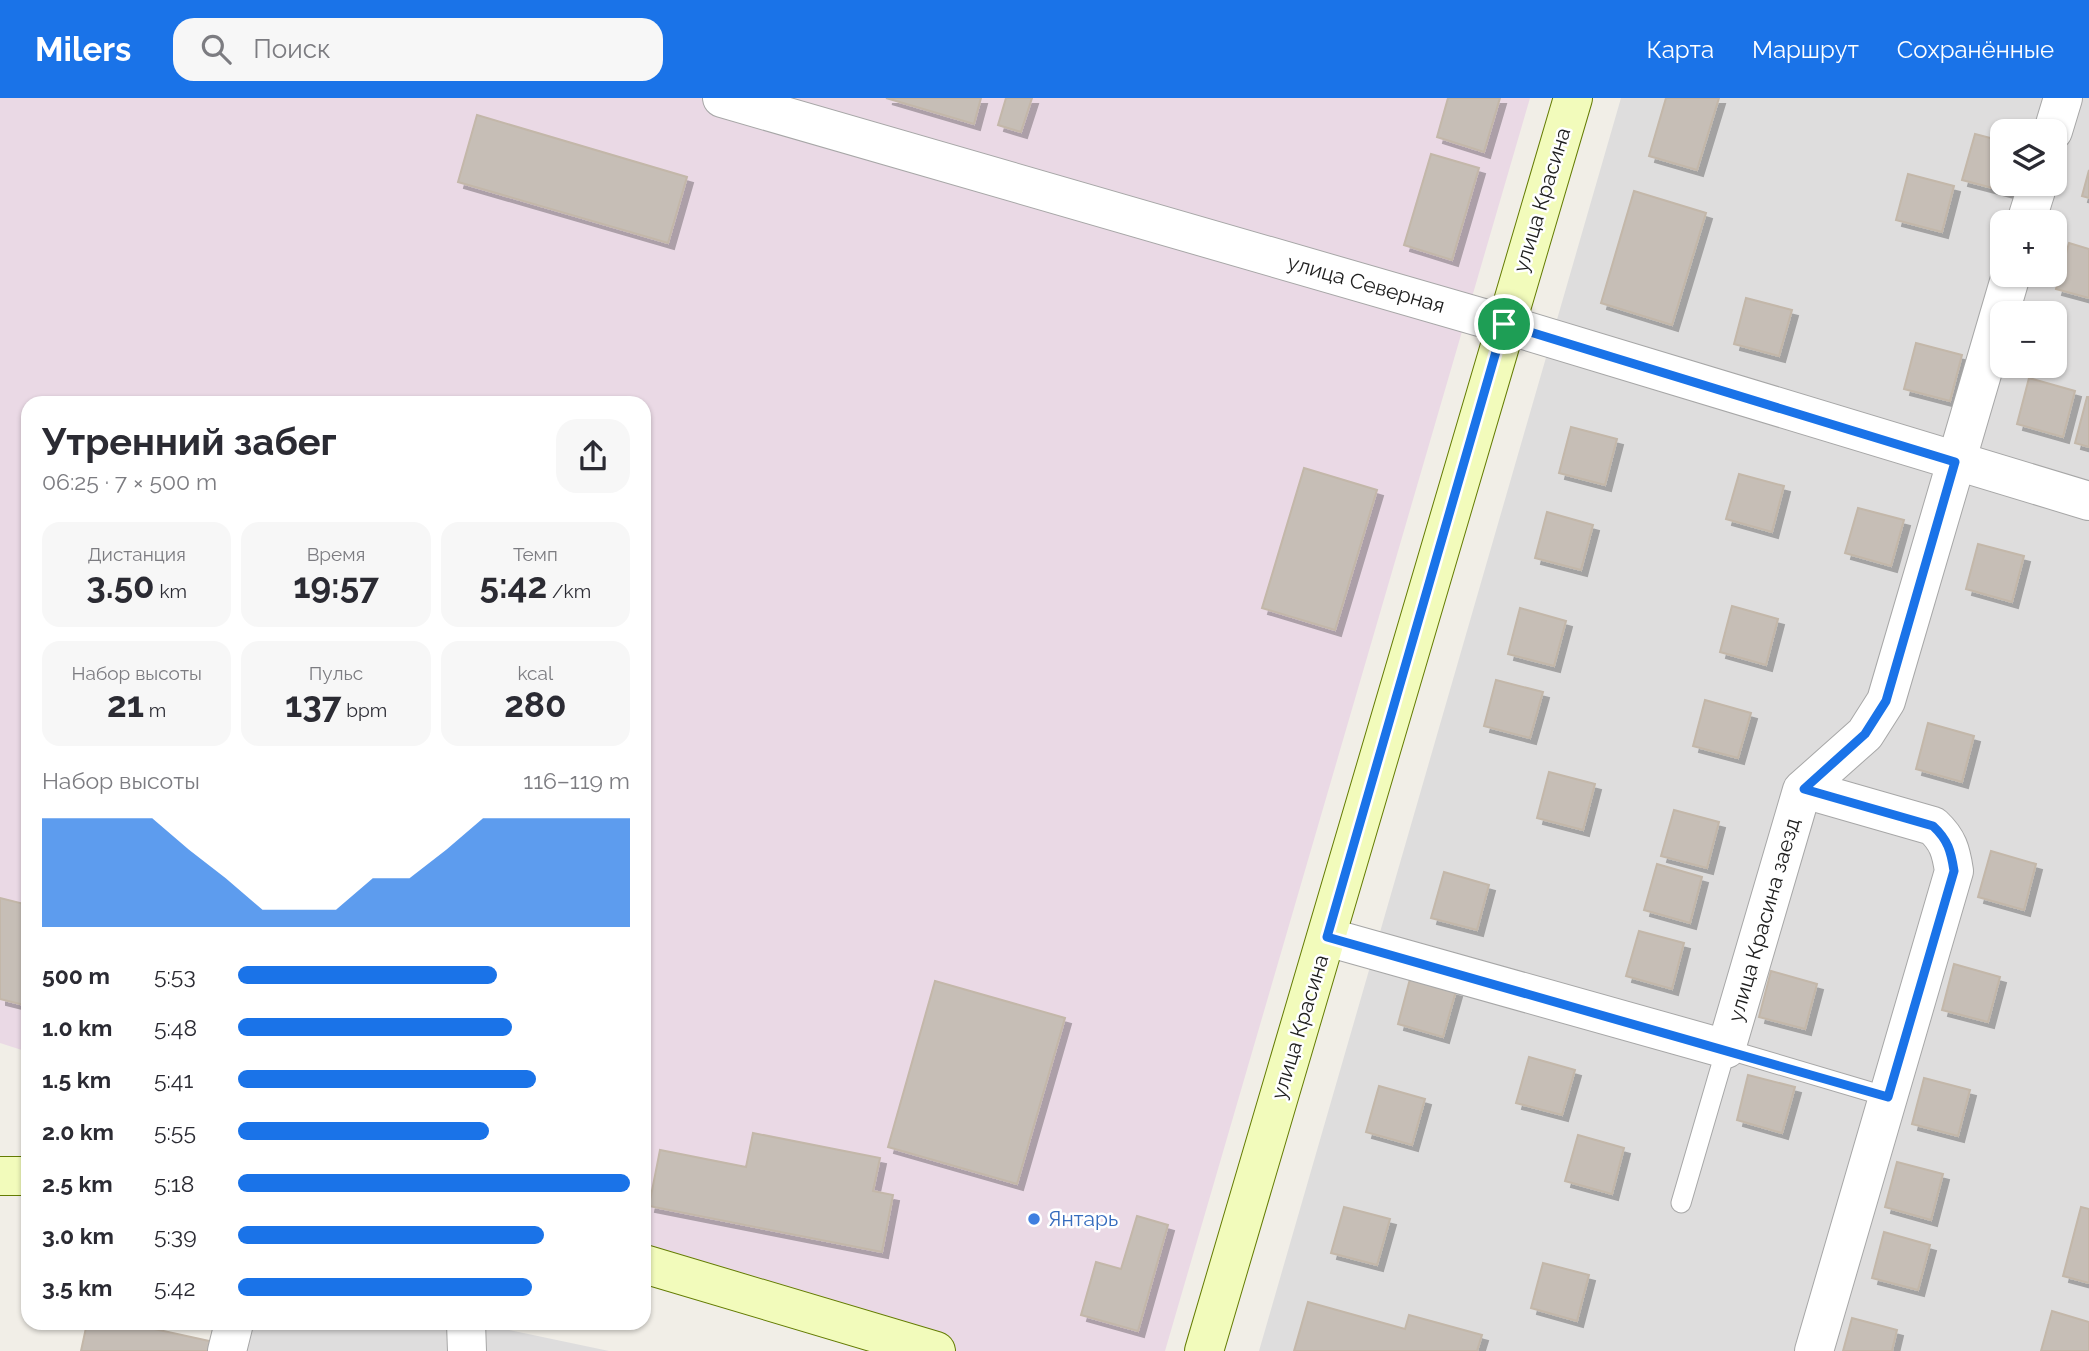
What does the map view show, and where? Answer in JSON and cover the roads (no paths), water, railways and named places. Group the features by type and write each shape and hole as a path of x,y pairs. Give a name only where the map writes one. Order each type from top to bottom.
{"street":[{"name":"улица Северная","path":"722,98 1504,324 2089,501"},
{"name":"улица Красина","path":"1205,1351 1504,324 1573,98"},
{"path":"2057,119 2063,98"},
{"path":"1804,789 1865,734 1886,701 2007,287"},
{"path":"1804,789 1933,826 1945,837 1951,849 1954,871 1814,1351"},
{"name":"улица Красина заезд","path":"1327,937 1726,1049 1804,789"},
{"path":"0,1176 21,1176"},
{"path":"651,1266 936,1351"},
{"path":"226,1351 232,1330"},
{"path":"466,1330 467,1351"}],"lane":[{"path":"1681,1203 1726,1049 1888,1097"}],"place":[{"name":"Янтарь","path":"1034,1219"}]}
